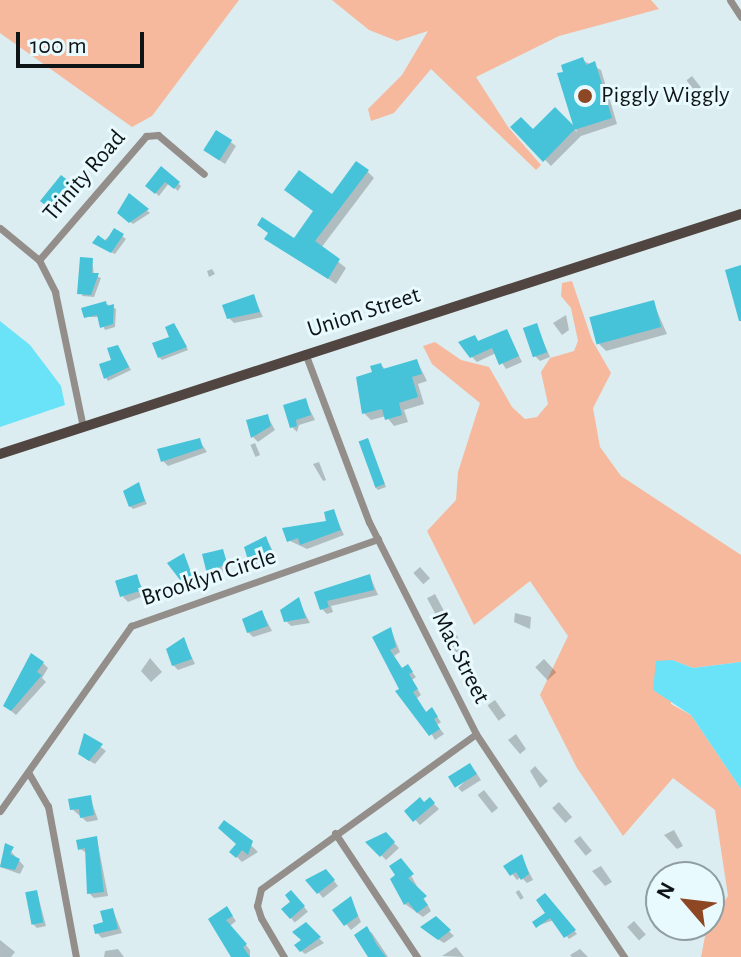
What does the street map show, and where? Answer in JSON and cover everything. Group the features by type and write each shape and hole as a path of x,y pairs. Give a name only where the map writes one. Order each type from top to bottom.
{"main road":[{"name":"Union Street","path":"0,454 741,214"}],"street":[{"path":"730,0 741,17"},
{"name":"Trinity Road","path":"39,260 146,136 158,135 204,174"},
{"path":"0,228 39,260 55,292 83,427"},
{"name":"Mac Street","path":"305,353 378,539 476,734 624,957"},
{"name":"Brooklyn Circle","path":"0,811 131,626 378,539"},
{"path":"284,957 261,918 257,898 271,878 476,734"},
{"path":"28,772 48,806 76,957"},
{"path":"335,833 417,957"}],"shaded area":[{"path":"0,0 239,0 152,116 132,127 0,33"},
{"path":"332,0 651,0 659,9 559,36 476,77 508,127 541,165 536,170 431,69 394,113 371,121 368,109 402,75 428,31 397,41 369,30"},
{"path":"572,281 592,340 611,373 593,408 600,447 621,476 741,555 741,662 693,668 672,660 671,704 691,715 741,789 741,957 701,957 704,941 725,941 725,900 728,896 715,810 673,778 623,836 577,768 540,695 568,636 530,581 474,625 427,531 456,500 458,472 480,403 432,364 423,346 435,342 461,360 489,367 512,407 525,419 537,417 548,404 541,372 550,358 574,351 578,341 571,308 561,296 562,283"}],"water":[{"path":"0,321 30,345 61,386 65,405 0,427"},
{"path":"672,660 693,668 741,662 741,789 691,715 653,690 656,661"}],"building":[{"name":"Piggly Wiggly","path":"583,57 586,65 595,61 612,118 574,130 543,162 510,127 521,117 533,129 555,107 573,125 557,73 563,72 561,65"},
{"path":"216,130 232,140 219,160 203,150"},
{"path":"356,161 369,170 315,241 340,259 328,279 264,239 268,233 257,225 262,217 294,238 313,211 284,190 299,170 332,194"},
{"path":"161,166 180,182 174,189 165,182 155,194 145,186"},
{"path":"61,175 70,182 69,188 50,209 40,201"},
{"path":"129,193 149,209 129,223 117,213"},
{"path":"114,228 124,234 111,253 92,243 98,235 106,241"},
{"path":"80,257 93,258 92,273 99,273 91,295 77,294"},
{"path":"741,265 741,321 739,321 725,270"},
{"path":"254,294 260,312 227,319 222,305"},
{"path":"654,300 661,327 597,344 589,317"},
{"path":"106,301 107,306 114,304 113,324 100,328 97,315 84,318 81,308"},
{"path":"174,323 187,347 158,358 152,343 169,337 165,327"},
{"path":"537,323 547,352 533,357 523,328"},
{"path":"507,329 519,356 499,365 492,348 470,358 458,342 475,335 478,341"},
{"path":"118,345 129,367 104,379 99,364 111,360 107,348"},
{"path":"417,359 422,374 412,377 418,397 399,403 402,415 385,420 382,409 362,414 356,377 372,372 370,366 381,363 383,369"},
{"path":"306,398 311,415 296,420 297,426 290,428 283,405"},
{"path":"268,414 271,426 251,438 246,420"},
{"path":"200,438 203,448 161,462 157,449"},
{"path":"368,438 385,484 375,487 359,441"},
{"path":"139,482 145,501 129,507 123,491"},
{"path":"334,509 341,530 300,545 298,538 287,542 282,528 326,521 324,512"},
{"path":"266,536 272,552 248,560 244,547"},
{"path":"223,549 227,563 207,574 202,554"},
{"path":"184,553 192,576 180,580 167,563"},
{"path":"137,574 142,590 120,597 115,581"},
{"path":"370,574 374,590 327,601 329,607 320,610 314,592"},
{"path":"299,597 306,618 284,622 280,610"},
{"path":"262,610 268,626 247,633 242,619"},
{"path":"391,627 396,647 390,650 402,668 408,664 413,672 409,674 418,689 413,692 426,712 432,707 438,717 434,719 440,729 429,736 395,691 399,689 372,637"},
{"path":"184,637 192,659 172,666 166,649"},
{"path":"31,653 44,662 37,672 42,675 11,711 3,706"},
{"path":"84,733 103,744 89,761 78,754"},
{"path":"470,763 477,774 455,788 448,777"},
{"path":"91,795 94,815 80,818 79,809 70,810 68,799"},
{"path":"420,797 424,802 430,797 435,803 413,822 404,811"},
{"path":"224,820 253,841 248,855 242,850 236,858 229,852 236,844 218,828"},
{"path":"386,832 395,842 380,857 365,842"},
{"path":"97,836 104,892 87,894 85,848 78,850 76,840"},
{"path":"5,843 14,847 10,854 20,859 15,870 0,867"},
{"path":"522,854 529,874 521,880 516,872 510,876 503,866"},
{"path":"401,858 414,874 408,878 427,896 423,899 428,905 417,913 408,902 404,905 390,879 395,875 389,866"},
{"path":"326,869 335,880 317,894 305,880"},
{"path":"37,890 43,922 32,925 25,892"},
{"path":"291,890 305,906 290,919 281,909 290,902 285,895"},
{"path":"545,893 576,930 564,938 550,918 536,928 532,922 545,913 536,900"},
{"path":"351,896 358,916 344,926 332,910"},
{"path":"227,906 233,916 226,920 247,944 243,947 250,957 231,957 208,919"},
{"path":"113,908 118,929 95,934 93,925 103,922 100,911"},
{"path":"436,916 451,930 438,940 420,927"},
{"path":"306,922 321,937 300,952 294,945 301,940 292,932"},
{"path":"367,926 386,957 368,957 354,935"}],"place":[{"name":"Piggly Wiggly","path":"585,96"}]}
